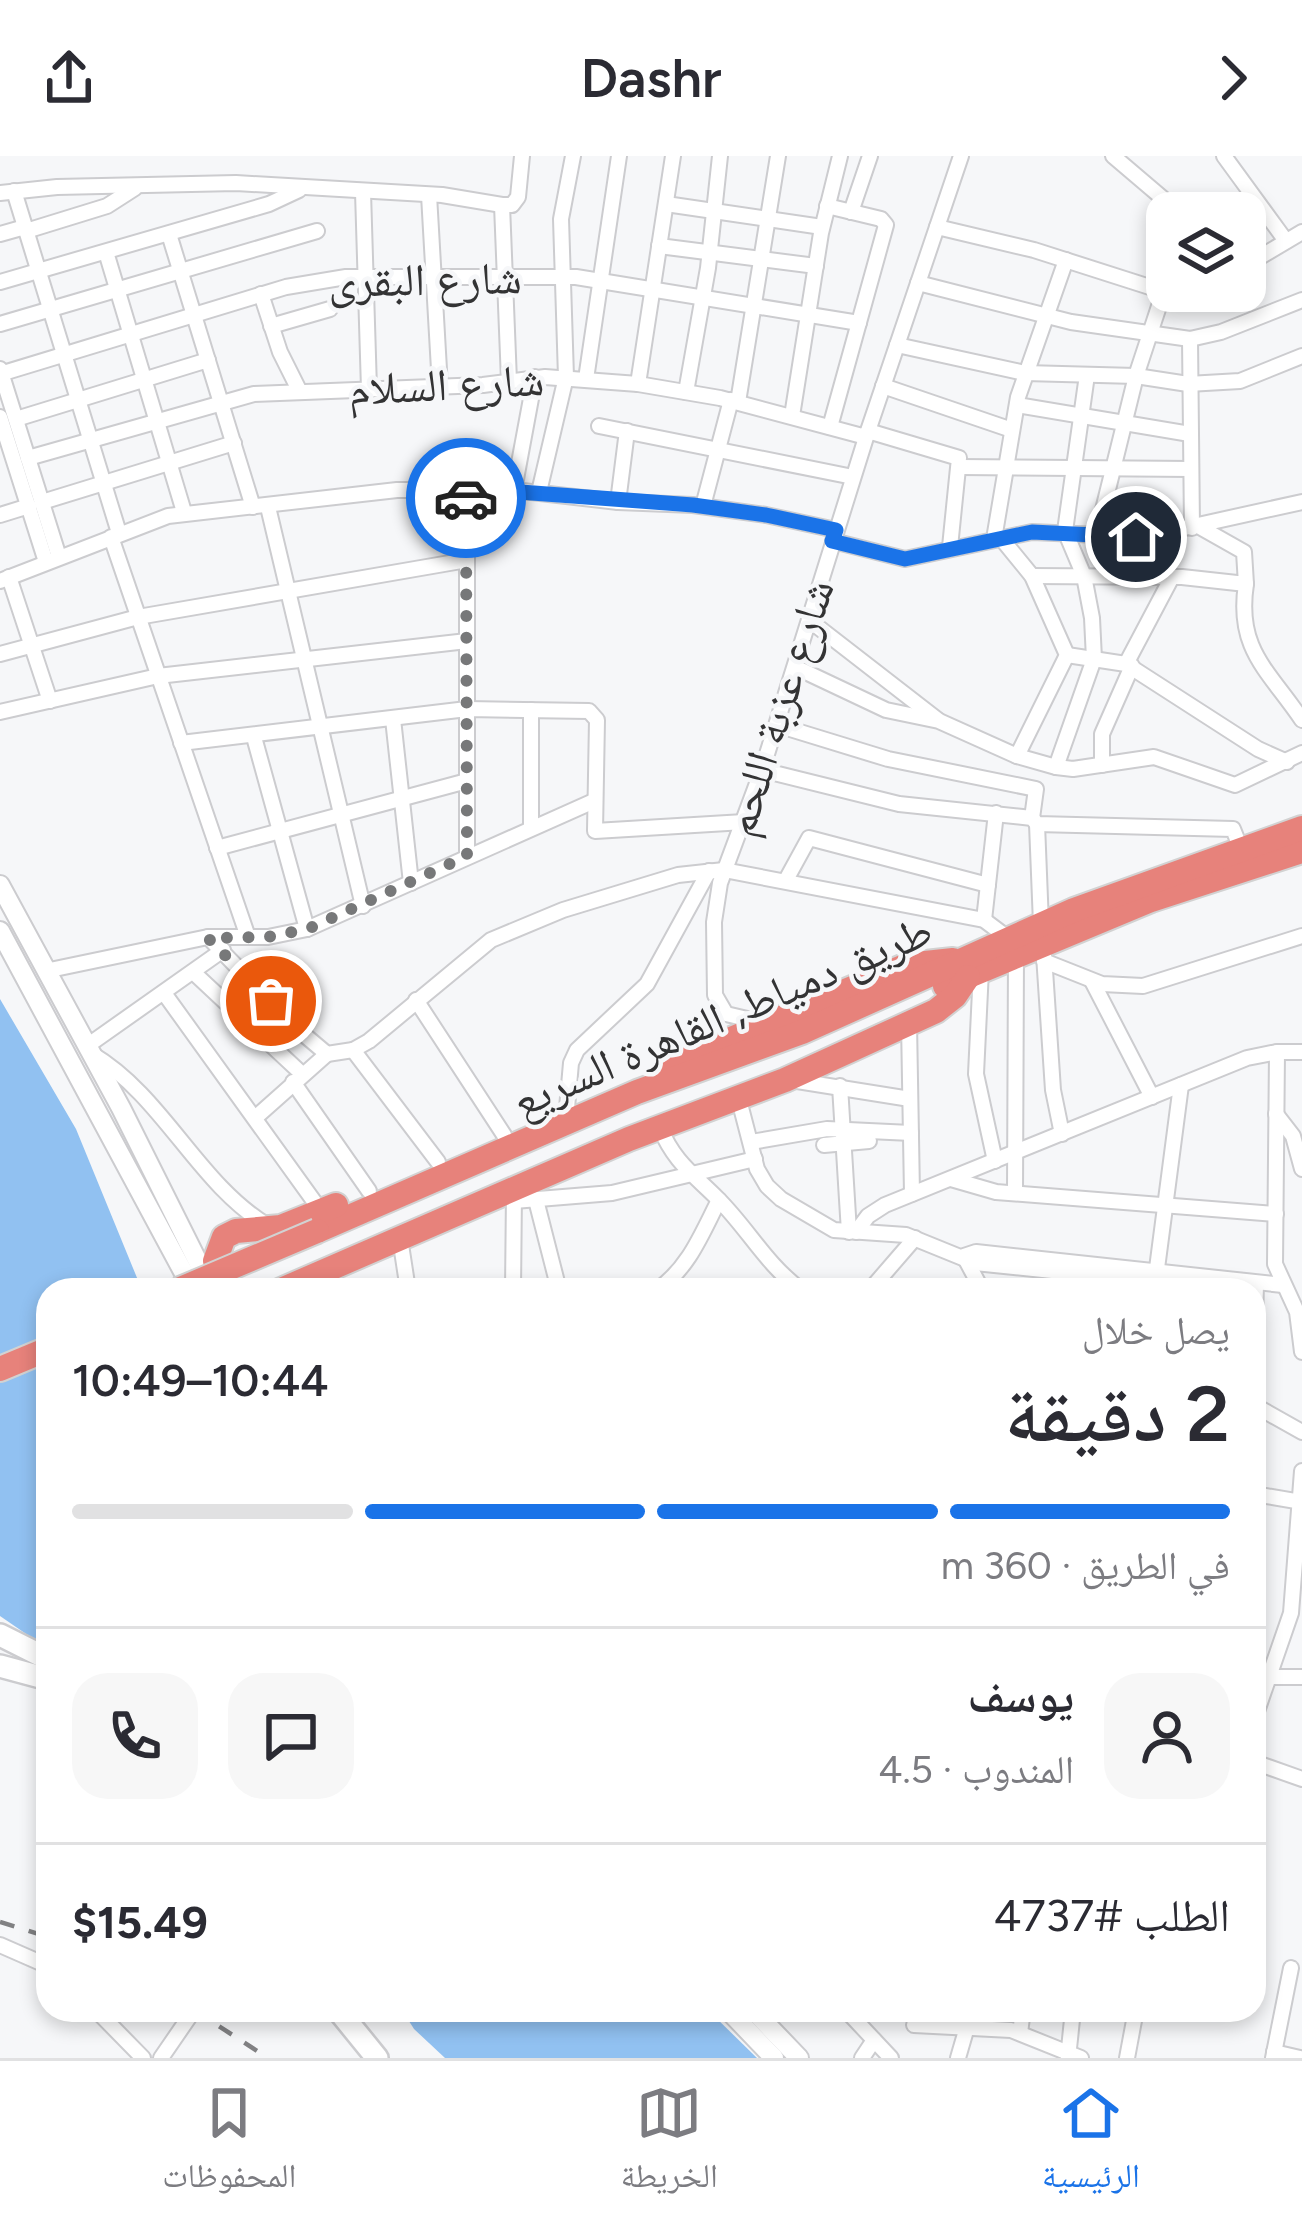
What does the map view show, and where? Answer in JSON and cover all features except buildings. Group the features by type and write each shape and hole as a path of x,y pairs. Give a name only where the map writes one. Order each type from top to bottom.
{"highway":[{"name":"طريق دمياط, القاهرة السريع","path":"1043,943 1241,849 1302,827"},
{"name":"طريق دمياط, القاهرة السريع","path":"206,1278 320,1229 641,1106 784,1057 1012,947 1043,943 1187,886 1302,851"},
{"path":"222,1278 215,1261 220,1242 236,1231 320,1229 368,1191 907,965 970,969"},
{"path":"308,1278 400,1238 522,1196 658,1126 785,1080 909,1024 943,1007 970,969"},
{"name":"طريق دمياط, القاهرة السريع","path":"234,1278 320,1229"},
{"path":"0,1369 36,1354"},
{"path":"0,1385 36,1370"}],"main road":[{"path":"3,1670 17,1660 10,1641"},
{"path":"3,1670 36,1676"},
{"path":"330,2022 358,2058"},
{"path":"348,2022 376,2058"}],"street":[{"path":"248,937 138,616 104,483 26,229 7,192 236,184 429,195 512,205 518,197 522,156"},
{"path":"539,492 566,377 562,208 573,156"},
{"path":"586,379 619,156"},
{"path":"638,384 673,156"},
{"path":"686,392 710,253 720,156"},
{"path":"703,506 735,401 778,156"},
{"path":"792,416 822,227 840,156"},
{"path":"851,212 870,156"},
{"name":"شارع عزبة اللحم","path":"769,1023 726,1014 715,999 716,871 744,822 961,156"},
{"path":"1113,156 1155,192"},
{"path":"1224,156 1286,242"},
{"path":"0,234 107,206 135,188"},
{"path":"0,282 276,202 300,189"},
{"path":"363,192 369,389"},
{"path":"429,195 440,387"},
{"path":"666,204 822,227"},
{"path":"502,205 509,381"},
{"path":"827,206 881,219 886,225 830,427"},
{"path":"937,227 1146,285"},
{"path":"0,324 317,231"},
{"path":"1266,254 1302,232"},
{"path":"169,234 234,443 288,591 363,906"},
{"path":"659,246 815,266"},
{"path":"106,252 184,512"},
{"path":"1066,260 1016,405 997,538 1032,576 1067,656"},
{"name":"شارع البقرى","path":"0,372 261,294 316,280 366,277 563,277 859,323"},
{"path":"918,283 1046,316 1190,339 1302,300"},
{"path":"261,294 300,392"},
{"path":"271,326 330,309"},
{"path":"1097,534 1136,376 1158,312"},
{"path":"1190,339 1195,527"},
{"path":"897,345 1025,373 1136,376 1188,385 1240,381 1302,356"},
{"path":"4,421 208,361"},
{"path":"0,372 4,421 53,560"},
{"path":"1056,767 1094,659 1084,576 1065,531 1088,375"},
{"path":"514,490 535,377"},
{"name":"شارع السلام","path":"28,458 220,400 566,377 735,401 955,454 960,467"},
{"path":"883,386 1012,430"},
{"path":"1016,405 1190,434"},
{"path":"4,421 28,458 35,504"},
{"path":"599,426 853,477"},
{"path":"618,502 627,431"},
{"path":"0,515 234,443"},
{"path":"950,548 960,467 1190,469"},
{"path":"466,488 467,856"},
{"path":"50,700 5,579 184,512 378,491 514,490 703,506 834,536 898,559 997,538 1065,531 1136,537 1302,502"},
{"path":"1195,527 1244,552 1241,617 1250,649 1302,720"},
{"path":"0,654 138,616 467,560"},
{"path":"1032,576 1172,577 1246,584"},
{"path":"1102,765 1102,734 1172,577"},
{"path":"809,620 939,721"},
{"path":"0,712 158,676 467,641"},
{"path":"1067,656 1129,665 1258,749 1287,762"},
{"path":"1017,756 1067,656"},
{"path":"795,667 886,710 939,721 1017,756 1056,767 1102,765 1140,756 1235,785 1302,753"},
{"path":"181,743 467,710 590,711 596,715 595,831 744,822"},
{"path":"531,710 531,826"},
{"path":"393,718 412,883"},
{"path":"777,725 888,759 1036,790 1034,821 1053,1090 1062,1134"},
{"path":"254,737 308,929"},
{"path":"761,770 899,804 1034,821 1228,828 1237,832 1241,849"},
{"path":"217,848 467,781"},
{"path":"45,971 208,938 308,929 594,801"},
{"path":"984,920 996,813"},
{"path":"786,880 809,838 988,885"},
{"path":"567,1108 571,1063 578,1050 647,984 716,871"},
{"path":"255,1118 327,1054 353,1050 471,953 515,927 611,895 716,871 786,880 984,920 1012,947 1015,1193"},
{"path":"0,885 207,1278"},
{"path":"0,931 187,1278"},
{"path":"1092,981 1133,987 1163,982 1302,936"},
{"path":"208,938 327,1054"},
{"path":"1043,943 1092,981 1152,1097"},
{"path":"88,1049 223,950"},
{"path":"970,969 976,1074 995,1161"},
{"path":"194,972 297,1078 368,1191"},
{"path":"164,994 255,1118 320,1229"},
{"path":"416,1000 504,1135"},
{"path":"909,1024 912,1195"},
{"path":"88,1049 144,1094 231,1197 272,1229"},
{"path":"353,1050 438,1162"},
{"path":"1277,1052 1275,1264 1297,1312 1302,1352"},
{"path":"852,1232 873,1212 1181,1085 1254,1056 1302,1052"},
{"path":"785,1080 910,1099"},
{"path":"1155,1278 1181,1085"},
{"path":"841,1086 852,1232"},
{"path":"738,1096 761,1178 773,1193 828,1227 915,1238 975,1263 1125,1278"},
{"path":"1276,1114 1293,1136 1302,1169"},
{"path":"658,1126 673,1155 719,1200 785,1278"},
{"path":"751,1142 911,1133"},
{"path":"824,1144 843,1136 869,1141"},
{"path":"522,1196 612,1193 755,1159"},
{"path":"951,1179 1015,1193 1276,1214"},
{"path":"514,1278 522,1196"},
{"path":"522,1196 554,1278"},
{"path":"674,1278 719,1200"},
{"path":"400,1238 406,1278"},
{"path":"881,1278 915,1238"},
{"path":"964,1256 976,1278"},
{"path":"773,1278 774,1270"},
{"path":"1266,1285 1283,1286"},
{"path":"1266,1412 1302,1432"},
{"path":"1266,1688 1289,1621 1298,1574 1302,1471"},
{"path":"1266,1495 1301,1502"},
{"path":"1270,1677 1302,1677"},
{"path":"1266,1766 1302,1779"},
{"path":"0,1945 36,1961"},
{"path":"1291,1968 1274,2055 1300,2058"},
{"path":"108,2022 143,2058"},
{"path":"160,2058 186,2022"},
{"path":"740,2022 774,2058"},
{"path":"772,2022 799,2058"},
{"path":"857,2022 891,2058"},
{"path":"1020,2032 1021,2022"},
{"path":"914,2025 1020,2032 1072,2056 1073,2022"},
{"path":"1127,2058 1134,2022"},
{"path":"958,2058 967,2027"},
{"path":"862,2058 874,2041"}],"water":[{"path":"0,999 76,1129 137,1278 36,1278 36,1641 0,1616"},
{"path":"410,2022 720,2022 757,2058 445,2058"}],"railway":[{"path":"0,1922 36,1933"},
{"path":"212,2022 268,2058"}],"way so far":[{"path":"271,1001 208,938 268,937 308,929 467,856 466,498"}],"route":[{"path":"466,498 466,488 514,490 748,512 836,530 832,541 898,559 1032,532 1136,537"}]}
